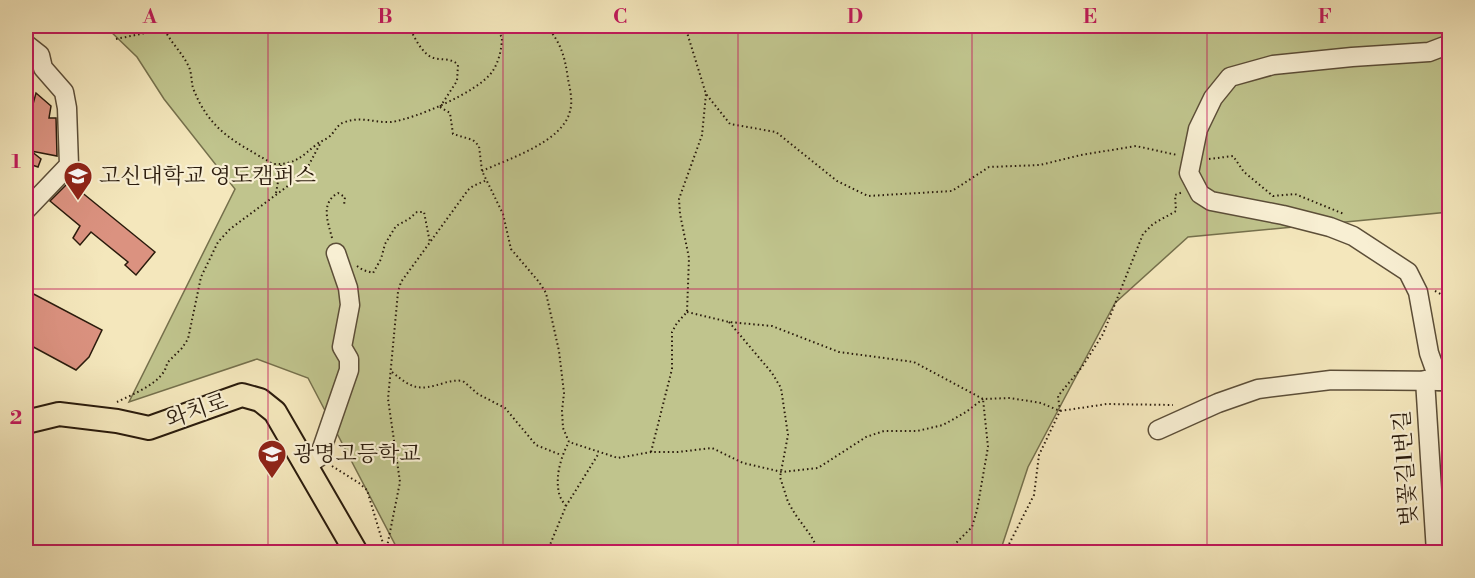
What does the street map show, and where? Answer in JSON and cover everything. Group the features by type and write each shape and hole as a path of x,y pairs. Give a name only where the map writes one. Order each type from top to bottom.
{"main road":[{"name":"와치로","path":"26,422 59,414 149,428 242,395 260,400 274,412 312,462 356,552"}],"street":[{"path":"26,44 40,56 43,68 64,92 67,108 69,165 26,210"},
{"path":"1197,189 1189,173 1198,129 1213,98 1230,77 1273,65 1429,52 1449,44"},
{"name":"벚꽃길1번길","path":"1197,189 1200,194 1211,201 1283,215 1330,227 1353,236 1408,272 1418,292 1429,353 1438,380 1436,552"},
{"path":"312,462 349,370 349,359 342,347 350,305 348,288 336,253"},
{"path":"1158,430 1257,388 1331,380 1438,380"}],"path":[{"path":"116,39 172,26"},
{"path":"409,26 422,49 429,56 452,60 458,65 457,81 440,107"},
{"path":"164,28 189,66 193,87 210,119 229,139 273,164 281,165 300,159 329,137 342,122 357,119 390,122 440,107 492,73 502,44 501,37 492,26"},
{"path":"482,171 549,139 570,114 571,98 564,53 561,45 546,26"},
{"path":"685,26 706,94 730,124 776,132 837,181 868,196 952,192 989,167 1040,165 1081,154 1136,146 1203,160 1233,156 1244,171 1273,196 1296,194 1343,213 1351,221"},
{"path":"651,452 672,369 672,332 687,312 689,258 679,199 702,135 706,94"},
{"path":"440,107 450,113 453,134 473,140 479,146 482,171 503,214 511,249 546,293 557,341 564,393 563,428 569,442 618,458 651,452 712,448 743,463 782,472 818,468 866,437 884,431 917,431 943,425 983,399"},
{"path":"96,418 102,411 165,372 166,363 188,339 201,277 218,242 230,229 304,174 322,141"},
{"path":"276,193 281,165"},
{"path":"312,462 359,483 367,490 386,552 400,482 388,408 398,292 401,282 468,190 487,180"},
{"path":"1005,552 1034,495 1039,455 1060,411 1058,396 1082,367 1103,334 1143,234 1164,216 1176,211 1175,195 1188,189 1197,189"},
{"path":"344,205 345,197 338,193 332,196 327,206 336,253 345,254 363,270 373,273 381,259 385,244 396,226 421,211 426,217 430,243"},
{"path":"687,312 729,322 772,326 839,352 914,362 983,399 1010,398 1041,403 1060,411 1093,405 1154,404 1202,410"},
{"path":"729,322 772,373 781,388 788,435 780,477 788,502 795,514 817,547 828,552"},
{"path":"392,372 417,389 453,380 462,381 478,394 505,408 536,445 561,455"},
{"path":"946,552 972,526 977,510 988,459 983,399"},
{"path":"566,506 559,495 561,455 569,442"},
{"path":"548,552 566,506 599,453"}],"green space":[{"path":"105,26 1449,26 1449,212 1188,237 1115,303 1028,467 1000,552 891,552 891,549 773,552 399,552 308,378 257,359 129,402 235,189 164,99 137,57"}],"building":[{"path":"36,93 51,106 49,118 56,118 57,156 31,151 41,159 38,167 26,163 26,130"},
{"path":"69,182 155,252 136,275 125,265 128,262 91,232 80,245 73,238 80,226 50,201"},
{"path":"26,290 102,330 89,357 76,370 26,343"}],"place":[{"name":"고신대학교 영도캠퍼스","path":"78,202"},
{"name":"광명고등학교","path":"272,480"}]}
